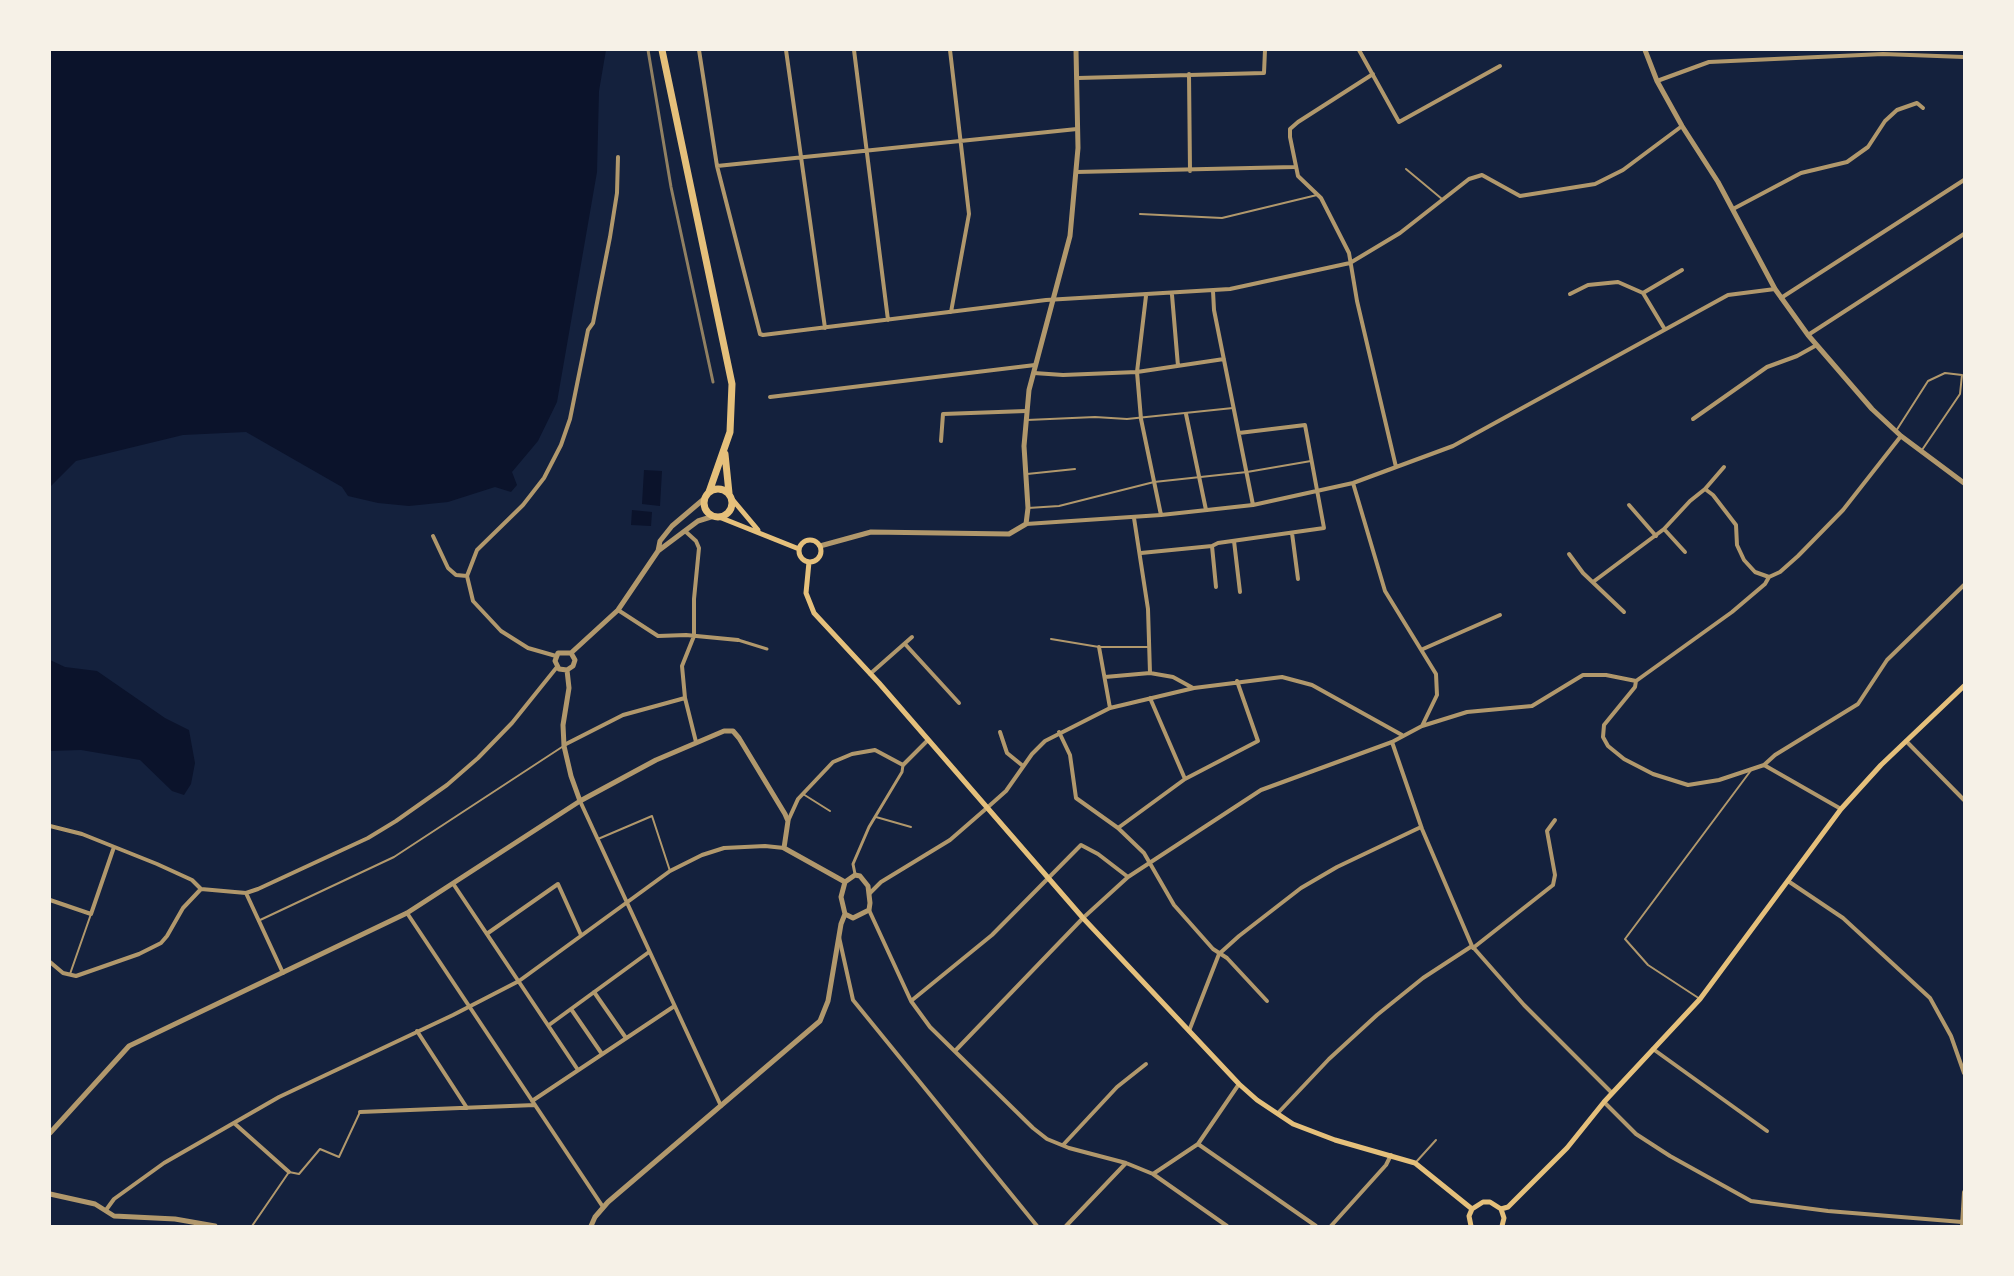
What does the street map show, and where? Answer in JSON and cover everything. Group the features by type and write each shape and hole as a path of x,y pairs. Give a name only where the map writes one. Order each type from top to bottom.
{"highway":[{"path":"662,50 732,384 732,415 724,452 707,495 705,509 716,517 730,511 724,452"},
{"path":"707,495 719,489 730,496"}],"main road":[{"path":"730,496 760,532"},
{"path":"716,517 760,532 799,549"},
{"path":"810,540 820,546 818,558 809,562 801,558 799,549 803,542 810,540"},
{"path":"809,562 806,593 814,613 1049,876 1083,918 1239,1084 1277,1114 1327,1138 1415,1163 1472,1209"},
{"path":"1501,1209 1508,1207 1567,1148 1612,1093 1700,999 1841,809 1906,741 1965,686"},
{"path":"1471,1227 1469,1216 1472,1209 1476,1204 1490,1202 1501,1209 1504,1218 1502,1227"}],"street":[{"path":"699,50 717,166 760,334 1055,300 1213,291 1350,263 1400,233 1469,178 1482,175 1520,196 1595,184 1623,170 1682,126"},
{"path":"786,50 825,328"},
{"path":"854,50 888,320"},
{"path":"951,50 969,214 951,312"},
{"path":"1026,524 1028,508 1024,475 1026,411 1035,365 1055,300 1070,236 1078,129 1076,50"},
{"path":"1078,78 1264,73 1265,50"},
{"path":"1368,50 1360,51 1400,122 1500,66"},
{"path":"1645,50 1657,81 1733,209 1775,289 1815,346 1853,390 1899,434 1965,483"},
{"path":"1657,81 1709,63 1883,54 1965,57"},
{"path":"1189,74 1190,171"},
{"path":"1373,74 1290,129 1294,167 1298,176 1318,195 1335,220 1349,253 1396,467"},
{"path":"1733,209 1801,172 1847,162 1868,147 1885,121 1898,110 1907,104 1917,103 1923,108"},
{"path":"717,166 1078,129"},
{"path":"556,656 528,648 501,631 473,601 467,576 477,550 523,505 543,478 561,445 570,419 588,330 593,323 612,229 617,193 618,157"},
{"path":"1076,172 1294,167"},
{"path":"1781,298 1965,180"},
{"path":"1808,335 1965,234"},
{"path":"1644,293 1683,270"},
{"path":"1570,294 1588,285 1618,282 1644,293 1664,328"},
{"path":"820,546 871,532 1009,534 1026,524 1134,518 1253,505 1316,493 1353,483 1453,446 1664,328 1728,295 1775,289"},
{"path":"1213,291 1233,408 1253,505"},
{"path":"1172,295 1178,366"},
{"path":"1146,296 1137,372 1141,418 1161,515"},
{"path":"1693,419 1767,368 1797,357 1815,346"},
{"path":"1033,373 1063,375 1137,372 1224,359"},
{"path":"770,396 1035,365"},
{"path":"941,441 943,414 1026,411"},
{"path":"1186,414 1206,510"},
{"path":"1141,553 1212,546 1324,528 1305,425 1239,433"},
{"path":"1705,489 1713,495 1736,525 1737,545 1744,560 1755,572 1768,577 1780,572 1843,510 1899,434"},
{"path":"1593,582 1664,529 1724,467"},
{"path":"1353,483 1385,591 1423,649 1436,674 1437,687 1432,707 1422,726"},
{"path":"658,551 660,541 672,526 707,495"},
{"path":"1629,506 1656,536"},
{"path":"571,653 618,610 658,551 698,521 716,517"},
{"path":"1134,518 1141,553 1151,647 1150,673"},
{"path":"1664,529 1685,552"},
{"path":"684,530 696,541 699,548 694,599 694,636 682,666 685,698 696,742"},
{"path":"1292,533 1298,579"},
{"path":"433,536 448,568 456,575 467,576"},
{"path":"1234,541 1240,592"},
{"path":"1212,546 1215,587"},
{"path":"1569,554 1593,582 1624,612"},
{"path":"955,1051 1083,918 1128,877 1149,861 1261,790 1392,742 1422,726 1478,710 1526,708 1587,674 1636,681 1732,612 1765,584 1768,577"},
{"path":"1636,681 1635,687 1604,725 1603,737 1612,749 1653,774 1688,785 1707,783 1764,765 1774,755 1858,704 1887,660 1965,585"},
{"path":"618,610 658,636 738,640 767,649"},
{"path":"1423,649 1500,615"},
{"path":"870,674 912,637"},
{"path":"906,644 959,702"},
{"path":"1099,647 1110,708"},
{"path":"556,656 563,651 571,653 575,660 573,666 567,670"},
{"path":"50,826 82,834 114,847 192,880 201,889 246,893 273,883 368,838 421,805 478,758 512,723 557,667 556,656"},
{"path":"557,667 567,670"},
{"path":"567,670 569,688 563,725 564,746 571,776 580,801 673,1007 721,1106"},
{"path":"1105,677 1150,673 1173,677 1194,688"},
{"path":"870,893 881,882 950,840 988,807 1006,791 1040,745 1059,732 1110,708 1194,688 1282,677 1302,681 1402,735"},
{"path":"1118,828 1185,779 1258,741 1237,681"},
{"path":"564,746 623,715 685,698"},
{"path":"1150,698 1185,779"},
{"path":"50,1133 129,1046 407,914 580,801 627,775 724,730 733,731 758,765 788,821"},
{"path":"1000,732 1006,753 1023,766"},
{"path":"1059,732 1070,755 1076,798 1118,828 1149,861 1174,905 1267,1001"},
{"path":"928,740 903,765 902,772 875,817 853,864 855,875 865,881 870,893 869,910 911,1001 930,1027 1047,1139 1126,1163 1153,1174 1227,1227"},
{"path":"1906,741 1965,800"},
{"path":"1392,742 1422,827 1472,947 1524,1005 1612,1093"},
{"path":"784,849 788,821 795,804 833,762 852,754 879,751 895,764 903,765"},
{"path":"1764,765 1841,809"},
{"path":"1277,1114 1329,1059 1377,1015 1423,978 1472,947 1553,885 1555,875 1547,831 1555,820"},
{"path":"1188,1031 1220,954 1268,912 1301,888 1370,850 1422,827"},
{"path":"911,1001 992,935 1081,845 1098,854 1128,877"},
{"path":"106,1210 114,1199 164,1163 279,1097 519,981 670,871 702,855 724,848 765,846 784,849 845,882"},
{"path":"50,900 91,914 114,847"},
{"path":"591,1227 603,1207 819,1021 828,1001 845,914 841,897 845,882 855,875"},
{"path":"1788,881 1844,918 1930,998 1954,1043 1965,1073"},
{"path":"488,933 558,884 581,935"},
{"path":"454,885 578,1070"},
{"path":"50,962 63,973 76,976 97,970 161,943 183,908 201,889"},
{"path":"246,893 283,973"},
{"path":"845,914 853,918 869,910"},
{"path":"407,914 603,1207"},
{"path":"839,936 844,948 853,999 868,1021 1037,1227"},
{"path":"549,1025 649,952"},
{"path":"594,992 626,1038"},
{"path":"360,1112 533,1103 673,1007"},
{"path":"571,1009 602,1054"},
{"path":"417,1031 467,1108"},
{"path":"1653,1049 1767,1131"},
{"path":"1062,1145 1117,1087 1146,1064"},
{"path":"1153,1174 1198,1144 1239,1084"},
{"path":"1604,1102 1636,1134 1751,1201 1962,1224 1965,1192"},
{"path":"234,1123 289,1172"},
{"path":"1198,1144 1316,1227"},
{"path":"1331,1227 1386,1165 1391,1155"},
{"path":"1066,1227 1126,1163"},
{"path":"50,1194 95,1204 114,1216 175,1219 215,1227"}],"lane":[{"path":"1406,169 1442,199"},
{"path":"1140,214 1222,218 1318,195"},
{"path":"1899,434 1928,381 1945,373 1962,375 1960,394 1921,451"},
{"path":"1025,420 1141,418 1233,408"},
{"path":"1028,508 1059,506 1154,482 1247,472 1311,461"},
{"path":"1024,475 1075,469"},
{"path":"1051,639 1099,647 1151,647"},
{"path":"258,921 394,857 564,746"},
{"path":"1700,999 1648,965 1625,939 1738,791 1752,769"},
{"path":"803,794 830,811"},
{"path":"598,839 652,816 670,871"},
{"path":"875,817 911,827"},
{"path":"69,975 91,914"},
{"path":"252,1227 289,1172 299,1174 320,1149 339,1157 360,1112"},
{"path":"1415,1163 1436,1140"}],"water":[{"path":"50,50 606,50 599,91 597,172 557,402 538,441 512,472 517,485 511,492 495,487 448,502 409,506 378,503 348,496 342,487 246,432 183,435 76,461 50,487"},
{"path":"644,470 662,471 660,506 642,504"},
{"path":"632,510 652,512 651,526 631,525"},
{"path":"50,660 65,667 97,671 165,718 189,730 195,763 191,784 184,795 172,791 140,760 81,750 50,751"}],"railway":[{"path":"648,50 671,187 713,382"}]}
